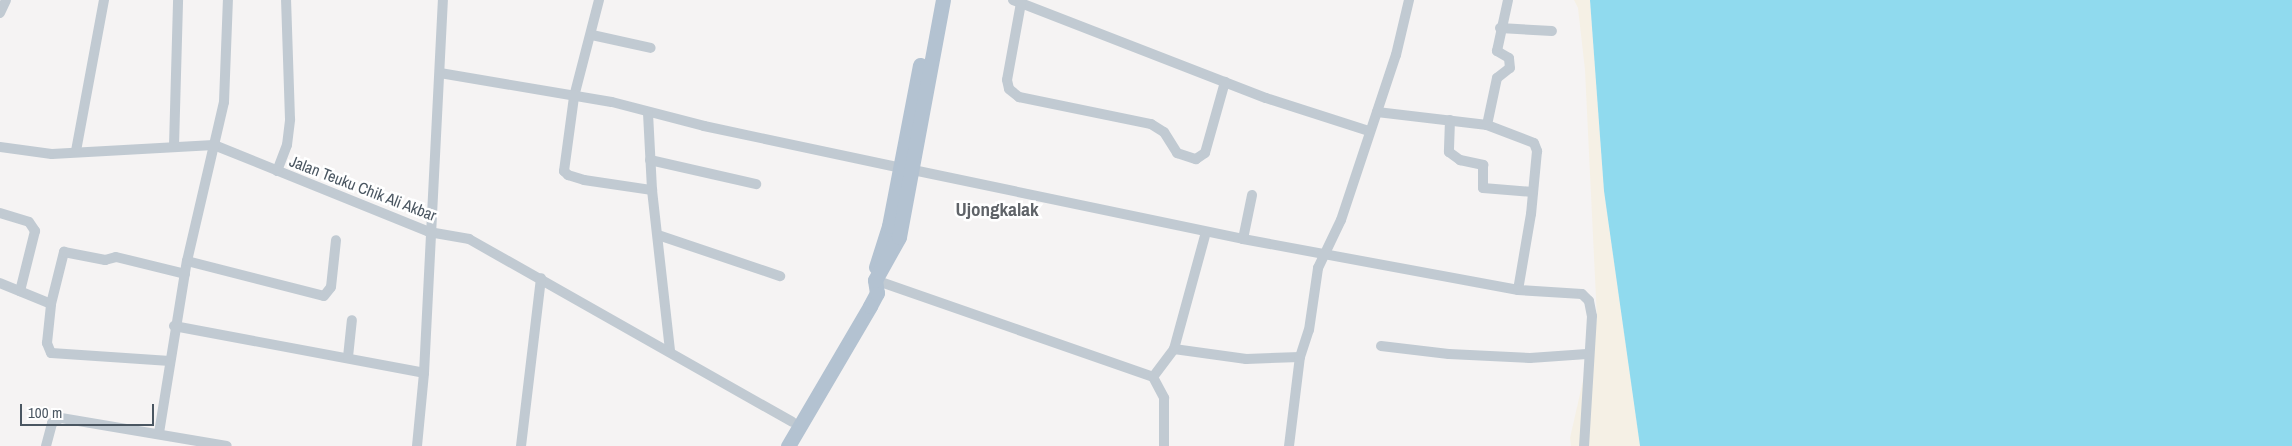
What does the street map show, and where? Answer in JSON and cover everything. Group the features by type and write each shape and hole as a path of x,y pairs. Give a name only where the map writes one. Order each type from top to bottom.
{"main road":[{"path":"788,446 877,293 875,280 898,237 932,0"},
{"path":"779,446 866,292 908,169 942,0"}],"street":[{"path":"0,13 6,0"},
{"path":"76,151 104,0"},
{"path":"174,146 178,0"},
{"path":"159,433 174,326 224,102 228,0"},
{"path":"277,171 287,145 290,119 286,0"},
{"path":"417,446 424,373 429,232 443,0"},
{"path":"599,0 592,35 574,97 563,167 565,173 609,185 652,190"},
{"path":"1289,446 1300,357 1309,330 1318,268 1342,220 1368,131 1377,112 1409,0"},
{"path":"1487,126 1497,78 1510,68 1509,58 1498,52 1500,28 1508,0"},
{"path":"1225,82 1205,153 1196,159 1177,153 1161,130 1151,124 1019,96 1009,89 1007,80 1017,2 1225,82 1266,98 1368,131"},
{"path":"1500,28 1552,31"},
{"path":"592,35 651,48"},
{"path":"440,73 612,102 648,113 1206,232 1518,290 1570,291 1586,297 1592,316 1587,354 1584,446"},
{"path":"1377,112 1487,126 1534,143 1537,152 1533,192 1518,290"},
{"path":"648,113 652,190 670,350"},
{"path":"1450,120 1449,152 1460,160 1483,165 1482,187 1533,192"},
{"name":"Jalan Teuku Chik Ali Akbar","path":"0,147 52,154 76,151 214,145 368,205 429,232 469,239 670,350 792,422"},
{"path":"650,160 756,184"},
{"path":"1243,239 1252,195"},
{"path":"0,213 29,222 35,231 20,291"},
{"path":"1153,377 1174,349 1206,232"},
{"path":"658,235 780,276"},
{"path":"187,261 324,296 331,287 336,240"},
{"path":"170,361 51,353 47,343 51,304 64,252 105,260 116,257 186,274"},
{"path":"521,446 541,278"},
{"path":"875,280 1153,377 1164,398 1164,446"},
{"path":"0,283 51,304"},
{"path":"348,357 352,320"},
{"path":"174,326 348,357 424,373"},
{"path":"1381,346 1449,354 1521,357 1587,354"},
{"path":"1174,349 1246,359 1300,357"},
{"path":"46,446 52,423 61,418 228,446"}],"sand":[{"path":"1574,0 1590,0 1604,191 1640,446 1571,446 1570,438 1597,319 1585,70 1578,8"}],"water":[{"path":"1590,0 2292,0 2292,446 1640,446 1604,191"}],"district":[{"name":"Ujongkalak","path":"997,210"}]}
